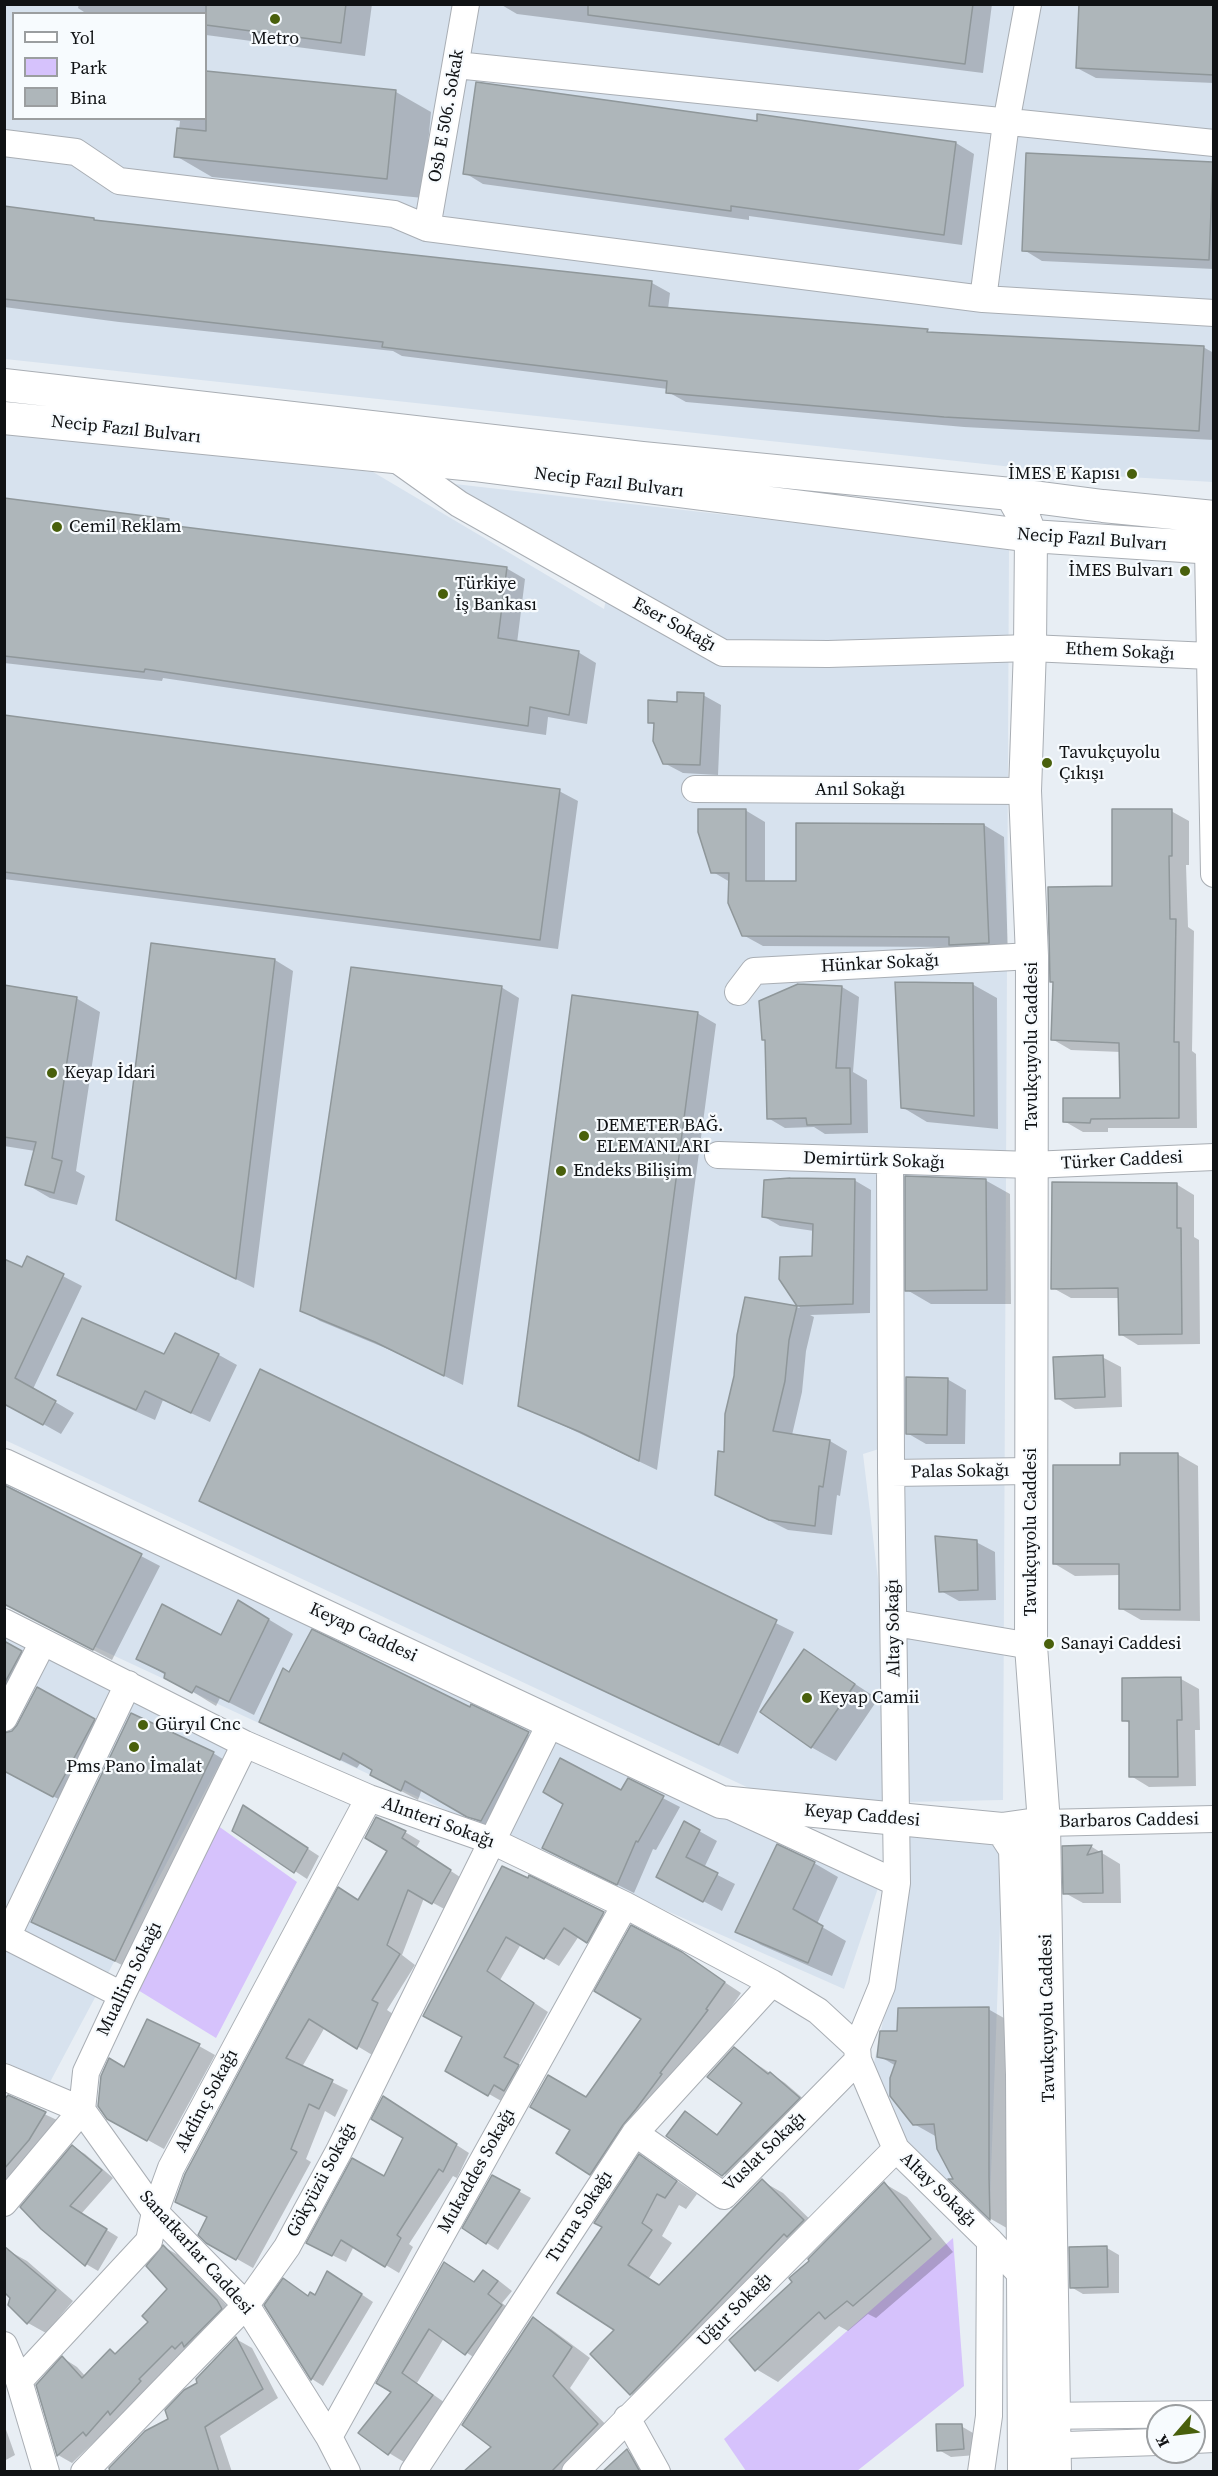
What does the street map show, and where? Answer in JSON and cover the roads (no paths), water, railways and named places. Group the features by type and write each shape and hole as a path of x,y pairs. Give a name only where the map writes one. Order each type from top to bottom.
{"main road":[{"name":"Necip Fazıl Bulvarı","path":"4,386 642,458 1011,494 1214,517"},
{"name":"Necip Fazıl Bulvarı","path":"4,418 474,465 1031,536 1211,548"},
{"path":"1011,494 1023,514 1031,536"},
{"name":"Tavukçuyolu Caddesi","path":"1031,536 1025,791 1032,956 1031,1646 1044,1823 1055,2459"},
{"name":"Keyap Caddesi","path":"4,1464 721,1802 1002,1829 1044,1823"},
{"name":"Tavukçuyolu Caddesi","path":"1002,1829 1015,1849 1022,2076 1025,2278 1024,2444"}],"street":[{"name":"Osb E 506. Sokak","path":"427,228 466,4"},
{"path":"983,299 1006,123 1028,4"},
{"path":"456,65 1214,143"},
{"path":"4,143 75,152 119,181 394,214 427,228 983,299 1214,313"},
{"name":"Eser Sokağı","path":"393,458 459,504 723,653 828,654 1030,648"},
{"path":"1211,548 1210,656 1214,874"},
{"name":"Ethem Sokağı","path":"1030,648 1210,656"},
{"name":"Anıl Sokağı","path":"695,789 1025,791"},
{"name":"Hünkar Sokağı","path":"738,992 754,971 1032,956"},
{"name":"Demirtürk Sokağı","path":"718,1155 1031,1165"},
{"name":"Türker Caddesi","path":"1031,1165 1214,1157"},
{"name":"Altay Sokağı","path":"890,1162 891,1473 897,1882 882,1986 858,2053 896,2149 1025,2278"},
{"name":"Palas Sokağı","path":"891,1473 1030,1471"},
{"name":"Alınteri Sokağı","path":"4,1622 245,1744 369,1798 492,1841 625,1905 772,1983 818,2011 858,2053"},
{"path":"894,1623 1031,1646"},
{"path":"4,1718 43,1642"},
{"path":"122,1995 6,1936 128,1684"},
{"name":"Gökyüzü Sokağı","path":"84,2472 246,2305 287,2247 339,2151 551,1722"},
{"name":"Muallim Sokağı","path":"82,2110 86,2072 245,1744"},
{"name":"Akdinç Sokağı","path":"19,2381 149,2241 155,2212 171,2168 369,1798"},
{"name":"Keyap Caddesi","path":"721,1802 897,1882"},
{"name":"Barbaros Caddesi","path":"1044,1823 1214,1819"},
{"name":"Mukaddes Sokağı","path":"329,2437 625,1905"},
{"name":"Turna Sokağı","path":"412,2472 635,2133 772,1983"},
{"name":"Vuslat Sokağı","path":"635,2133 724,2196 858,2053"},
{"path":"4,2077 82,2110 4,2203"},
{"name":"Sanatkarlar Caddesi","path":"82,2110 155,2212 246,2305 329,2437 344,2471"},
{"name":"Uğur Sokağı","path":"574,2472 896,2149"},
{"path":"981,2472 989,2415 990,2241"},
{"path":"4,2345 19,2381 46,2472"},
{"path":"1146,2444 1055,2459 1024,2444 1055,2416 1214,2414"},
{"path":"627,2418 657,2472"}],"place":[{"name":"Metro","path":"275,19"},
{"name":"İMES E Kapısı","path":"1132,474"},
{"name":"Cemil Reklam","path":"57,527"},
{"name":"İMES Bulvarı","path":"1185,571"},
{"name":"Türkiye İş Bankası","path":"443,594"},
{"name":"Tavukçuyolu Çıkışı","path":"1047,763"},
{"name":"Keyap İdari","path":"52,1073"},
{"name":"DEMETER BAĞ. ELEMANLARI","path":"584,1136"},
{"name":"Endeks Bilişim","path":"561,1171"},
{"name":"Sanayi Caddesi","path":"1049,1644"},
{"name":"Keyap Camii","path":"807,1698"},
{"name":"Güryıl Cnc","path":"143,1725"},
{"name":"Pms Pano İmalat","path":"134,1747"}]}
